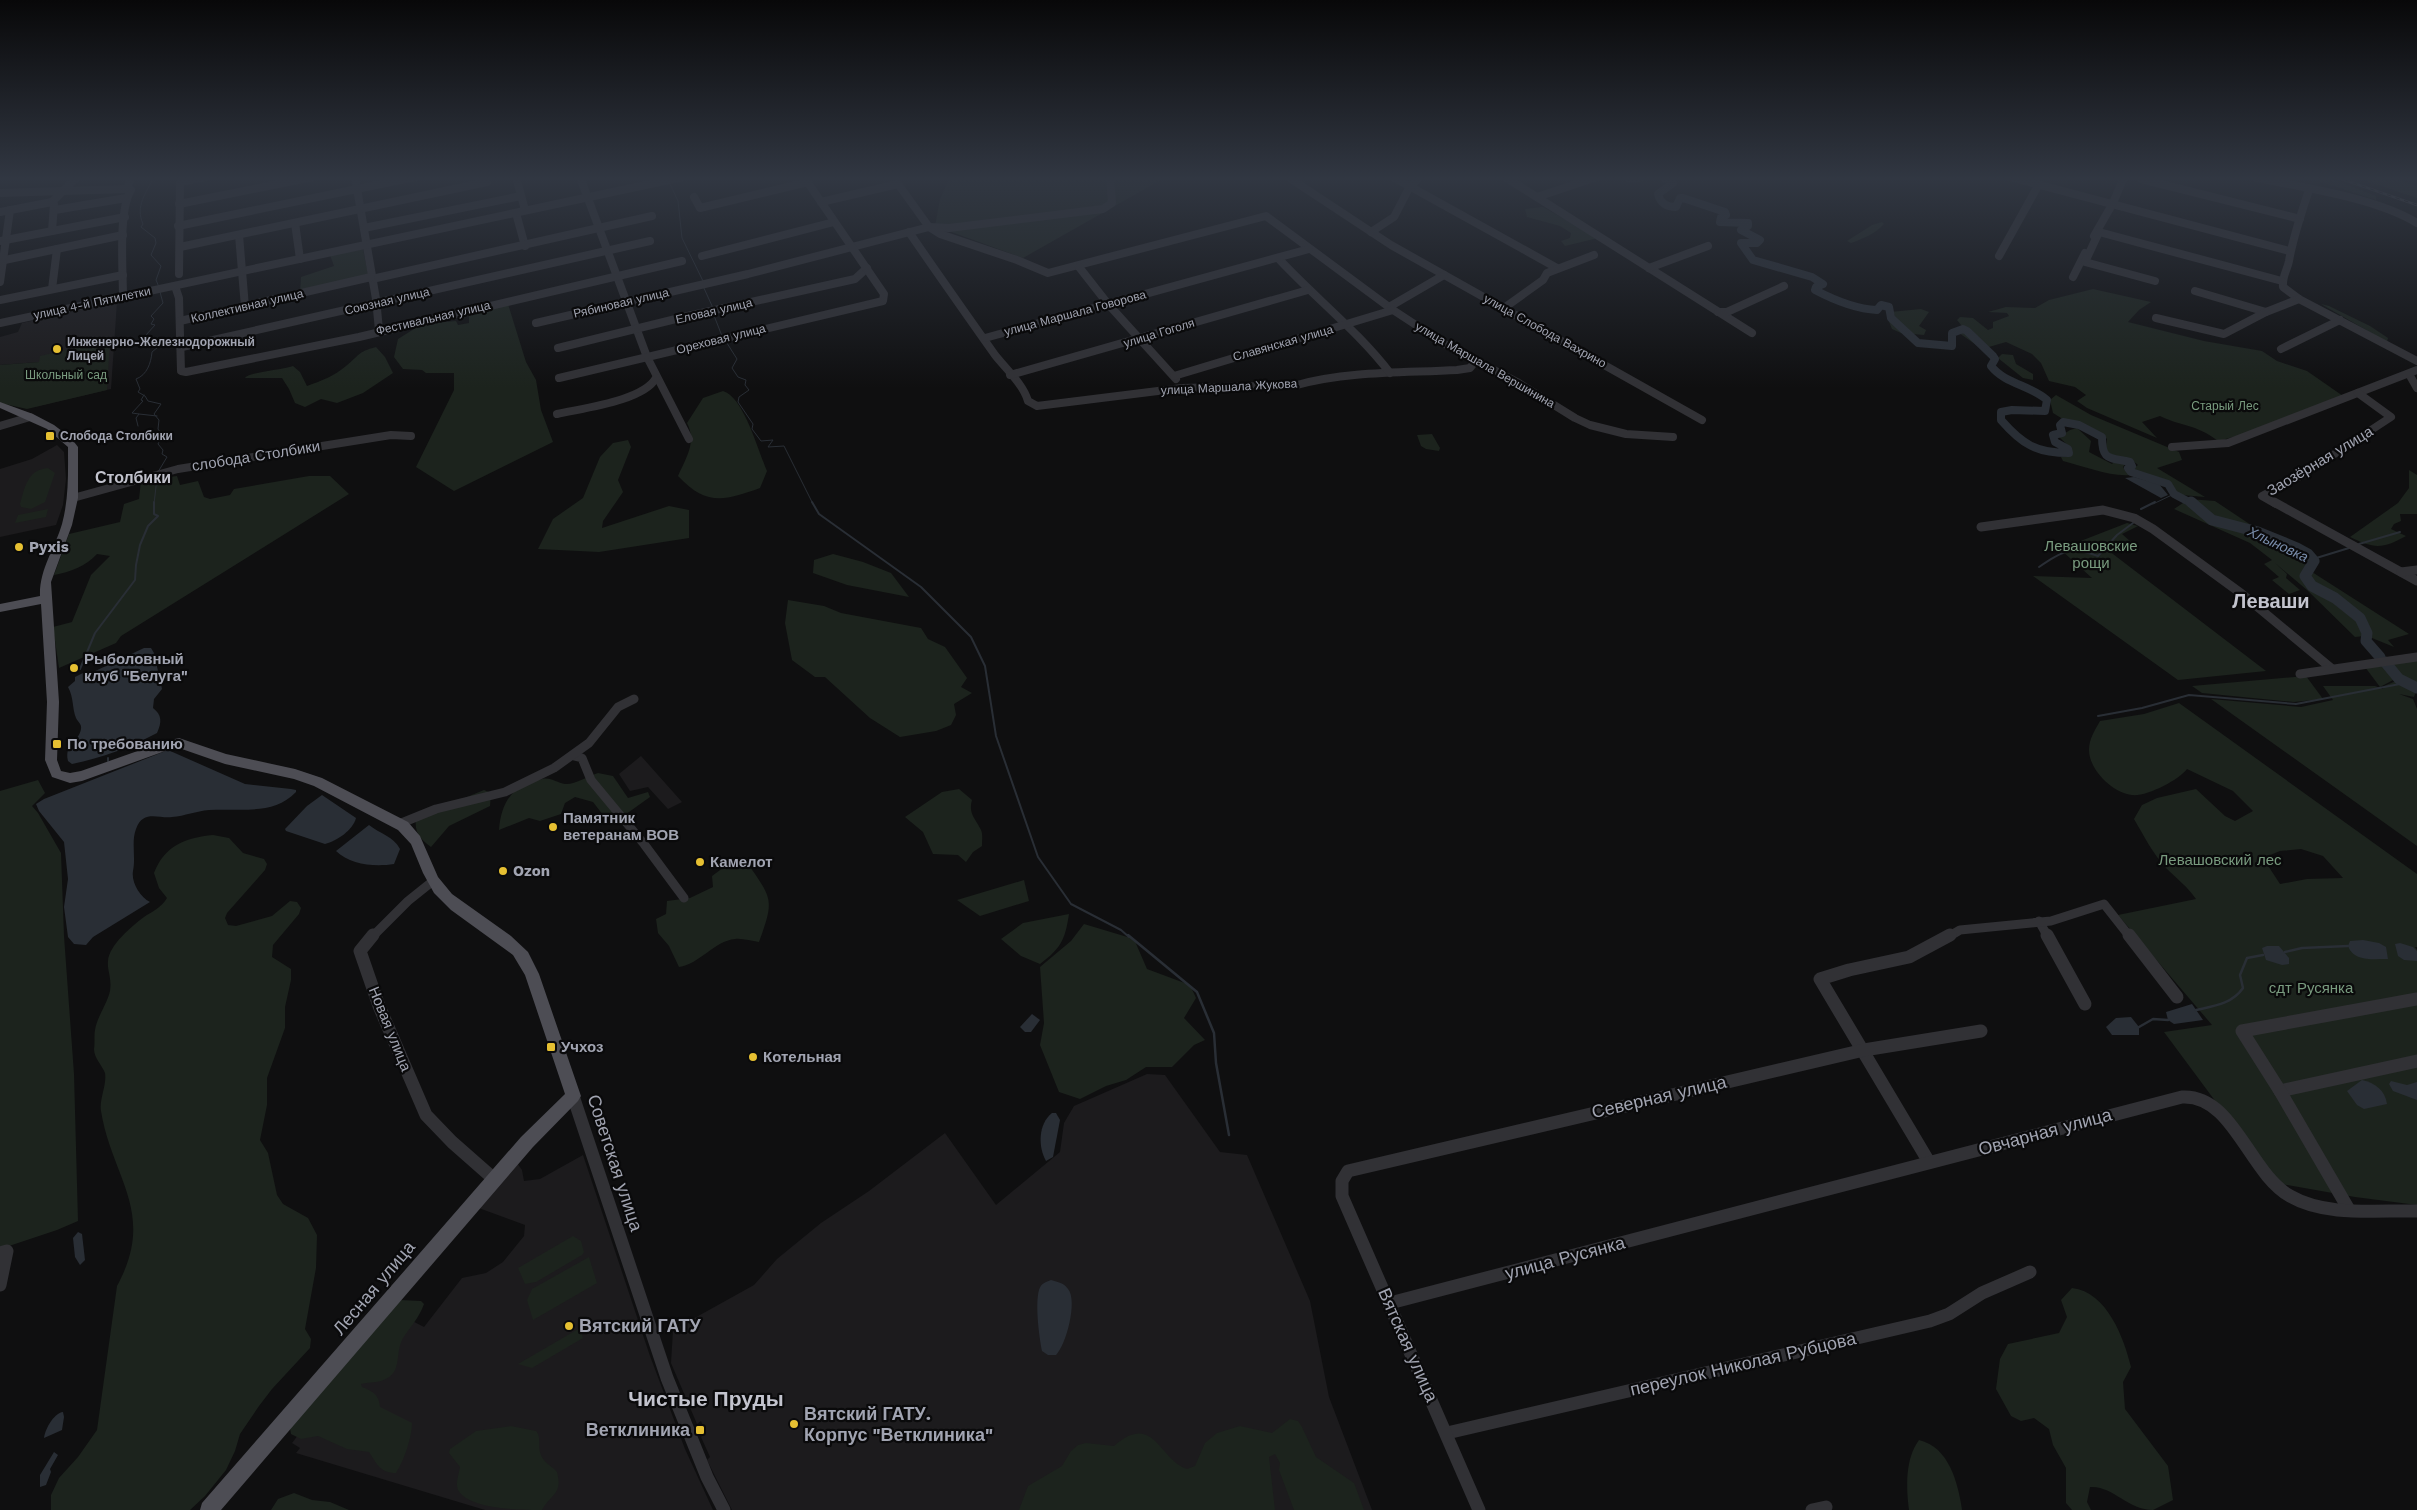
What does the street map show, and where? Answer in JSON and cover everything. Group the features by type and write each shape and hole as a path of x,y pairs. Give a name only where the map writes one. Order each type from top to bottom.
{"main road":[{"path":"0,406 30,417 56,431 73,447 73,498 67,525 47,575 46,596"},
{"path":"0,603 46,596"},
{"path":"0,608 46,596"},
{"name":"Советская улица","path":"46,596 53,702 51,760 56,774 70,778 82,776 167,744 179,743 226,759 295,774 318,782 399,824 412,833 440,890 459,907 517,949 526,962 532,974 573,1096"},
{"name":"Лесная улица","path":"209,1510 494,1179 545,1122 573,1096"}],"street":[{"path":"0,282 3,247"},
{"path":"2,260 64,247"},
{"path":"123,247 123,297"},
{"path":"179,274 180,247"},
{"path":"240,247 245,307"},
{"path":"298,247 300,259"},
{"name":"улица 4-й Пятилетки","path":"0,323 354,247"},
{"path":"366,247 377,303 379,330"},
{"name":"Коллективная улица","path":"180,322 372,278 518,247"},
{"name":"Союзная улица","path":"182,347 621,247"},
{"path":"702,256 737,247"},
{"name":"Рябиновая улица","path":"536,323 851,247"},
{"path":"853,247 867,268"},
{"path":"920,247 1010,374"},
{"path":"980,247 1048,273 1079,267 1108,304 1174,376 1182,388"},
{"name":"улица Маршала Вершинина","path":"1079,267 1151,247"},
{"name":"улица Слобода Вахрино","path":"1395,247 1702,420"},
{"path":"1520,247 1557,268"},
{"path":"1617,247 1752,333"},
{"path":"1649,268 1704,247"},
{"path":"1999,256 2004,247"},
{"path":"2073,277 2089,247"},
{"path":"2092,247 2086,262 2155,281"},
{"path":"2157,247 2282,281"},
{"path":"2276,247 2289,251"},
{"path":"2290,247 2289,262 2282,281 2283,287 2299,299 2417,361"},
{"path":"52,289 57,249"},
{"name":"улица Маршала Вершинина","path":"1310,249 1391,309 1471,358 1590,425 1626,434 1673,437"},
{"name":"улица Маршала Говорова","path":"985,338 1310,249"},
{"path":"609,250 647,357 656,378 670,399 689,439"},
{"path":"1504,308 1543,280 1546,273 1594,255"},
{"path":"1278,258 1308,290 1375,353 1390,373"},
{"name":"Фестивальная улица","path":"182,347 181,368 184,372 359,336 682,261"},
{"name":"Ореховая улица","path":"559,378 883,301 884,294 867,268"},
{"name":"Еловая улица","path":"558,348 713,310 854,279 860,276 867,268"},
{"path":"0,300 123,274"},
{"name":"Славянская улица","path":"1174,376 1346,325 1391,309 1444,275"},
{"path":"175,286 179,298 182,347"},
{"path":"1718,312 1727,312 1784,286"},
{"name":"улица Гоголя","path":"1010,374 1141,339 1308,290"},
{"path":"2196,291 2266,312"},
{"path":"2156,318 2224,334 2266,312 2299,299"},
{"path":"2281,349 2340,320"},
{"name":"улица Маршала Жукова","path":"1010,374 1025,391 1028,400 1036,406 1182,388 1297,385 1312,381 1390,373 1457,370 1470,368 1474,363 1471,358"},
{"path":"2414,372 2417,381"},
{"path":"2414,372 2417,388"},
{"path":"2172,447 2228,443 2414,372"},
{"path":"557,414 638,394 652,385 656,378"},
{"name":"Заозёрная улица","path":"2358,393 2391,417 2304,474 2262,496 2417,581"},
{"path":"0,426 30,417"},
{"name":"слобода Столбики","path":"73,498 198,465 391,435 412,436"},
{"path":"1981,526 2103,510 2134,518 2153,529 2242,594 2332,668"},
{"path":"2401,572 2417,570"},
{"path":"2300,674 2417,657"},
{"path":"399,824 436,809 505,792 554,768 574,756 600,732 618,707 634,699"},
{"path":"574,756 582,758 591,780 644,844 684,898"},
{"name":"Новая улица","path":"434,881 408,901 362,946 360,951 380,1006 426,1115 452,1142 494,1179"},
{"path":"1928,1162 1864,1050 1820,979 1849,970 1910,957 1960,930 2051,921 2104,904 2177,997"},
{"path":"2039,921 2085,1004"},
{"path":"2417,999 2242,1031 2280,1090 2348,1208 2417,1211"},
{"name":"Северная улица","path":"1342,1178 1351,1169 1864,1050 1982,1031"},
{"path":"2280,1090 2417,1061"},
{"name":"Советская улица","path":"573,1096 667,1378 707,1477 724,1510"},
{"name":"Овчарная улица","path":"1741,1212 2175,1098 2193,1097 2214,1106 2272,1183 2287,1195 2308,1205 2348,1208"},
{"name":"Вятская улица","path":"1342,1178 1342,1196 1479,1510"},
{"name":"улица Русянка","path":"1390,1303 1741,1212"},
{"path":"0,1253 7,1251 0,1285"},
{"name":"переулок Николая Рубцова","path":"1447,1433 1930,1321 1949,1314 1982,1293 2030,1272"}],"shaded area":[{"name":"Инженерно-Железнодорожный Лицей","path":"117,302 111,389 34,407 39,362 0,365 0,337 18,332 22,323"},
{"path":"57,445 64,452 66,479 63,505 56,525 0,537 0,469 32,459"},
{"path":"2134,477 2159,484 2168,495 2161,498 2125,478"},
{"path":"144,648 151,648 154,653 162,689 154,699 153,708 158,713 160,719 157,733 116,751 72,764 68,761 68,750 78,737 81,727 76,718 68,687 75,681 75,677 83,673 91,673"},
{"path":"168,750 245,784 291,789 296,790 296,792 287,800 267,808 209,810 177,816 152,816 143,819 139,823 135,834 133,880 143,897 150,902 93,937 86,945 74,944 68,937 64,907 68,879 64,842 39,811 36,804 44,799"},
{"path":"641,756 682,802 668,809 648,787 630,791 619,774"},
{"path":"322,795 356,818 348,831 339,838 325,844 286,831 285,829 307,806"},
{"path":"369,825 390,838 400,849 394,864 363,864 348,859 336,851"},
{"path":"2363,940 2379,943 2386,947 2388,959 2365,959 2355,955 2348,946 2350,941"},
{"path":"2400,943 2413,947 2417,951 2417,961 2404,960 2398,956 2395,944"},
{"path":"2279,946 2289,958 2289,964 2282,965 2266,960 2262,948"},
{"path":"2192,1004 2203,1020 2174,1024 2168,1020 2166,1012"},
{"path":"1032,1014 1040,1020 1031,1032 1025,1032 1020,1027"},
{"path":"2131,1017 2139,1027 2139,1035 2112,1035 2106,1027 2116,1018"},
{"path":"1147,1074 1165,1075 1220,1152 1247,1155 1310,1301 1329,1397 1372,1510 732,1510 707,1460 710,1457 701,1437 706,1433 701,1421 697,1424 671,1363 673,1330 754,1285 777,1259 821,1223 869,1191 945,1133 996,1205 1060,1152 1064,1123 1074,1106"},
{"path":"2362,1080 2379,1088 2387,1104 2364,1109 2357,1105 2347,1091"},
{"path":"2391,1081 2407,1085 2417,1082 2417,1100 2393,1091 2389,1084"},
{"path":"1052,1113 1056,1113 1060,1120 1053,1157 1046,1161 1043,1155 1041,1136 1044,1123"},
{"path":"583,1155 650,1356 685,1449 713,1510 485,1510 296,1453 300,1448 292,1443 393,1311 424,1327 462,1278 486,1273 503,1262 524,1236 525,1225 476,1207 515,1160 522,1170 524,1181 540,1179"},
{"path":"78,1232 82,1234 85,1260 80,1265 75,1257 73,1238"},
{"path":"1051,1280 1061,1283 1068,1289 1072,1303 1067,1333 1056,1355 1048,1355 1042,1351 1038,1320 1037,1303 1039,1290 1042,1284"},
{"path":"63,1412 62,1430 44,1438 50,1422 56,1415"},
{"path":"54,1452 58,1455 50,1469 51,1472 46,1485 40,1487 40,1475"}],"green space":[{"path":"994,247 1042,247 1023,258"},
{"path":"363,249 368,274 300,293 301,277 334,266 330,255"},
{"name":"Старый Лес","path":"2093,289 2151,302 2139,310 2128,322 2204,341 2262,351 2277,361 2307,371 2343,396 2241,435 2218,441 2203,431 2160,416 2142,422 2157,438 2087,408 2077,401 2086,395 2075,387 2049,381 2041,363 2032,354 2006,342 1982,349 1959,333 1966,331 1957,320 1960,317 1973,318 1988,330 1993,328 1993,322 2009,316 2007,313 1988,312 2006,307 2035,308 2049,300"},
{"path":"508,304 526,362 536,380 541,410 553,442 454,491 416,467 454,390 454,373 426,373 422,370 403,369 394,357 398,339 422,324 456,321 458,325 469,323 469,316"},
{"path":"2321,304 2370,326 2388,338 2387,342"},
{"path":"1921,309 1929,312 1919,326 1926,330 1924,335 1901,333 1892,329 1888,319 1890,312"},
{"name":"Школьный сад","path":"110,340 107,390 27,409 0,403 0,365 39,362 40,356"},
{"path":"376,347 385,357 393,373 363,393 337,403 321,399 305,407 295,403 282,378 245,378 253,374 293,366 300,372 307,386 341,370 362,352"},
{"path":"2002,354 2013,355 2016,364 2033,374 2033,380 2023,378 1998,358"},
{"path":"723,391 731,395 744,414 767,471 760,488 736,496 716,498 698,492 688,486 678,476 691,443 690,430 687,423 703,398"},
{"path":"2056,395 2091,415 2179,452 2182,460 2157,468 2205,497 2181,495 2161,479 2132,469 2138,465 2134,462 2105,452 2107,439 2105,437 2078,422 2066,421 2053,413 2050,400"},
{"path":"2077,428 2091,441 2089,452 2112,464 2115,461 2126,463 2123,467 2130,475 2106,473 2063,461 2061,457 2071,456 2072,449 2059,437"},
{"path":"1432,434 1440,448 1439,451 1426,449 1421,446 1417,435"},
{"path":"628,440 631,447 618,480 623,492 603,521 602,528 669,506 689,510 689,538 599,552 538,549 553,519 583,498 600,457 613,443"},
{"path":"48,468 55,473 45,502 31,509 21,507 20,504 28,480 35,472"},
{"path":"2409,470 2417,475 2417,514 2400,514 2401,521 2394,524 2391,529 2406,536 2391,543 2378,546 2366,544 2350,537 2398,503 2409,488"},
{"path":"177,476 180,485 198,481 204,497 210,499 230,495 234,489 309,476 330,476 349,494 121,636 116,643 59,668 53,627 72,622 91,575 110,556 97,554 77,568 54,575 69,534 120,522 124,504 139,499 141,481"},
{"path":"2189,499 2215,501 2254,527 2284,542 2311,560 2301,575 2312,588 2309,590 2339,602 2362,623 2365,636 2355,637 2307,590 2275,563 2287,574 2286,578 2300,590 2289,594 2272,580 2279,577 2264,564 2272,560 2250,543 2174,509"},
{"path":"48,509 46,517 15,523 18,515"},
{"name":"Левашовские рощи","path":"2127,523 2138,526 2122,534 2131,542 2109,551 2266,671 2178,680 2033,576 2092,578 2060,549"},
{"path":"833,554 863,562 891,573 909,597 847,585 813,573 814,560"},
{"path":"2312,572 2409,634 2388,640 2394,647 2372,638 2362,618 2336,597 2316,588 2309,575"},
{"path":"788,600 824,606 841,613 921,628 928,639 945,647 967,678 961,687 972,693 954,704 956,715 951,725 936,731 900,737 870,718 825,677 815,677 792,660 785,623"},
{"path":"2417,660 2417,685 2401,677 2391,664"},
{"path":"2385,663 2395,679 2380,687 2365,667"},
{"path":"2306,676 2323,699 2294,702 2202,693 2192,686"},
{"path":"2396,681 2417,689 2414,697 2399,694 2413,699 2417,709 2417,846 2211,699 2301,707 2333,700 2323,686 2375,686 2383,689 2384,686"},
{"name":"сдт Русянка","path":"2179,703 2417,874 2417,947 2415,947 2417,950 2417,1205 2355,1197 2276,1183 2164,1032 2212,1025 2118,915 2196,899 2161,863 2134,819 2142,805 2157,798 2196,789 2225,816 2235,821 2253,811 2233,791 2187,769 2162,787 2138,795 2117,790 2103,779 2093,765 2089,750 2091,738 2100,721 2144,714","holes":["2301,849 2323,856 2343,878 2307,879 2280,884 2263,858 2280,851"]},
{"path":"598,773 613,776 628,798 648,792 650,797 622,817 603,815 593,802 575,797 565,803 561,814 540,821 529,818 499,830 502,811 506,803 510,796 523,785 545,779 569,784"},
{"path":"38,780 45,793 32,806 61,853 64,936 74,1074 78,1221 0,1249 0,791"},
{"path":"959,789 972,800 972,813 982,836 982,846 973,852 966,862 958,855 933,854 923,832 905,817 942,792"},
{"path":"484,790 491,793 490,806 449,826 431,847 421,838 416,827 416,818"},
{"path":"213,835 229,838 243,853 264,859 267,864 265,870 227,913 225,918 228,925 236,926 272,916 290,901 297,902 301,908 299,914 273,945 272,957 291,969 291,980 285,1007 285,1028 267,1078 267,1105 260,1140 268,1153 277,1195 283,1204 308,1218 317,1235 316,1268 305,1329 311,1339 310,1348 259,1406 240,1434 235,1451 226,1470 205,1496 190,1510 51,1510 51,1495 59,1478 78,1457 97,1430 117,1286 128,1260 133,1237 132,1216 128,1196 106,1135 101,1111 105,1073 95,1055 94,1049 96,1025 110,991 109,955 117,942 128,931 159,907 167,898 159,888 154,873 170,849 194,838"},
{"path":"746,861 766,892 768,899 769,907 759,942 741,939 727,941 694,962 679,967 669,946 658,933 656,919 666,914 667,901 690,898 713,887 712,876 731,862 738,865"},
{"path":"1024,880 1029,901 980,916 957,900"},
{"path":"1069,914 1066,931 1061,943 1040,964 1021,956 1001,939 1023,923"},
{"path":"1084,924 1134,939 1147,969 1190,985 1196,998 1184,1018 1205,1040 1194,1045 1172,1067 1146,1067 1126,1080 1106,1086 1080,1099 1059,1092 1040,1045 1044,1023 1040,967 1071,941"},
{"path":"573,1236 581,1241 584,1252 582,1255 536,1282 525,1284 518,1268"},
{"path":"589,1257 597,1283 533,1320 527,1300 532,1289"},
{"path":"2072,1288 2084,1291 2104,1307 2112,1318 2124,1343 2131,1367 2123,1382 2125,1409 2168,1466 2173,1500 2153,1510 2136,1506 2098,1487 2090,1487 2087,1502 2091,1510 2072,1510 2066,1503 2066,1468 2053,1445 2049,1429 2034,1418 2021,1421 2011,1416 1996,1389 2000,1359 2008,1344 2059,1333 2067,1317 2061,1300"},
{"path":"400,1300 421,1301 424,1304 400,1344 396,1369 388,1378 381,1381 361,1384 362,1387 375,1394 380,1407 412,1423 411,1435 402,1462 396,1473 391,1473 383,1470 369,1452 347,1449 318,1436 301,1439 291,1434 290,1428"},
{"path":"580,1328 583,1338 532,1368 518,1364"},
{"path":"1290,1419 1298,1421 1316,1457 1354,1483 1364,1510 1294,1510 1279,1470 1280,1463 1275,1454 1269,1457 1275,1510 1019,1510 1028,1486 1062,1466 1071,1451 1078,1445 1086,1443 1114,1446 1127,1437 1138,1434 1147,1436 1155,1441 1177,1464 1187,1469 1195,1466 1205,1443 1217,1433 1240,1426 1272,1433"},
{"path":"511,1426 538,1433 542,1458 557,1472 557,1489 542,1510 497,1508 484,1505 464,1497 458,1490 457,1481 460,1467 449,1453 450,1449 476,1431"},
{"path":"1919,1440 1938,1450 1945,1458 1955,1478 1962,1510 1909,1510 1907,1483 1909,1464 1914,1448"},
{"path":"294,1493 312,1500 330,1502 349,1510 271,1510 278,1499"}],"waterway":[{"path":"154,247 151,255 161,266 156,280 159,287"},
{"path":"687,247 703,281"},
{"name":"Хлыновка","path":"1744,247 1753,260 1812,277 1823,284 1816,287 1815,290 1830,297 1861,308 1877,310 1881,305 1889,307 1891,318 1918,343 1952,346 1952,333 1963,329 1967,331 1993,356 1995,359 1991,366 1997,372 2010,381 2033,391 2047,400 2045,411 2012,410 2001,412 2001,420 2023,441 2039,449 2057,453 2069,453 2068,449 2055,442 2053,435 2062,433 2060,425 2063,422 2079,425 2102,437 2103,450 2108,457 2130,462 2132,466 2128,468 2131,472 2168,484 2174,494 2193,504"},
{"path":"703,286 713,308"},
{"path":"144,395 138,392 140,389 136,379 146,372 152,352 158,347 157,344 146,343 146,335 155,325 151,324 154,319 151,316 163,303 160,292"},
{"path":"713,313 722,336"},
{"path":"725,340 737,359 732,368 738,377 746,380 745,385 749,390 739,397 738,402 753,424 752,429 761,441 773,440 768,447 784,446 812,502"},
{"path":"139,414 132,413 143,401 141,400 144,395"},
{"path":"144,395 148,401 161,404 154,414 156,416"},
{"path":"138,426 136,418 139,414"},
{"path":"139,414 156,416"},
{"path":"156,416 159,420 158,429 162,435 158,444 163,450 162,454 167,457 158,472"},
{"path":"154,504 157,478"},
{"path":"2153,504 2174,494"},
{"path":"812,502 819,514 921,587 971,637 985,666 996,736 1038,857 1071,904 1121,930 1129,937"},
{"path":"2141,509 2155,502"},
{"name":"Хлыновка","path":"2191,502 2212,520 2258,532 2308,554 2314,561 2305,576 2312,586 2335,598 2360,618 2367,633 2366,641 2380,657"},
{"path":"80,669 95,633 135,580 140,545 148,526 158,516 154,514 154,504"},
{"path":"2039,567 2054,557 2067,552 2080,551 2098,556 2117,535 2133,523"},
{"path":"2359,544 2400,532"},
{"path":"2313,559 2349,548"},
{"name":"Хлыновка","path":"2385,662 2399,679 2417,688"},
{"path":"2098,716 2142,708 2189,695 2296,704 2405,683"},
{"path":"1128,935 1197,992 1214,1033 1216,1063 1229,1135"},
{"path":"2285,952 2302,948 2348,946"},
{"path":"2196,1010 2222,1004 2234,998 2243,988 2240,975 2247,958 2263,955"},
{"path":"2139,1027 2153,1019 2168,1020"}],"place":[{"name":"Инженерно-Железнодорожный Лицей","path":"57,349"},
{"name":"Слобода Столбики","path":"50,436"},
{"name":"Pyxis","path":"19,547"},
{"name":"Рыболовный клуб \"Белуга\"","path":"74,668"},
{"name":"По требованию","path":"57,744"},
{"name":"Памятник ветеранам ВОВ","path":"553,827"},
{"name":"Камелот","path":"700,862"},
{"name":"Ozon","path":"503,871"},
{"name":"Учхоз","path":"551,1047"},
{"name":"Котельная","path":"753,1057"},
{"name":"Вятский ГАТУ","path":"569,1326"},
{"name":"Вятский ГАТУ. Корпус \"Ветклиника\"","path":"794,1424"},
{"name":"Ветклиника","path":"700,1430"}],"district":[{"name":"Столбики","path":"133,477"},
{"name":"Леваши","path":"2271,601"},
{"name":"Чистые Пруды","path":"706,1399"}],"park label":[{"name":"Левашовский лес","path":"2220,860"}]}
